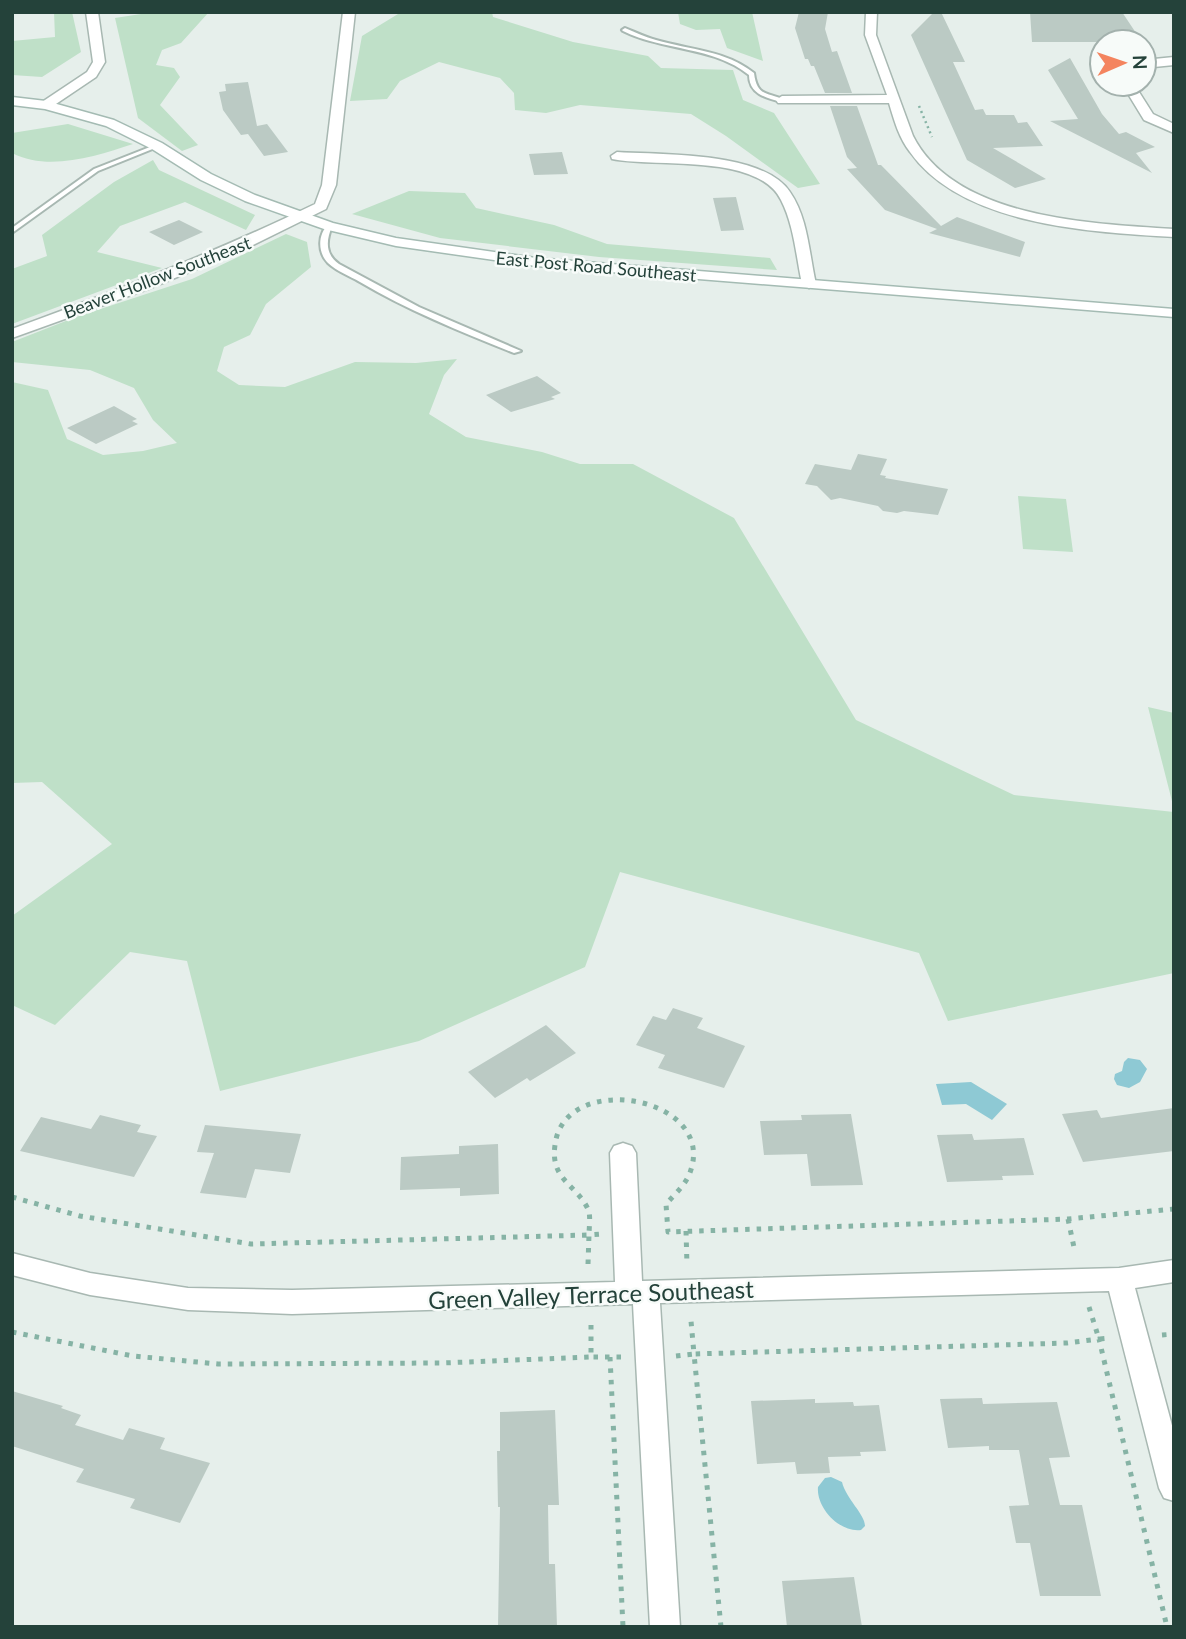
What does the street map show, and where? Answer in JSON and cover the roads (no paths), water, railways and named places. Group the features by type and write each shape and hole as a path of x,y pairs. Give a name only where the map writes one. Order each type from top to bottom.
{"street":[{"path":"46,105 92,74 99,62 92,12"},
{"name":"Beaver Hollow Southeast","path":"12,334 214,257 321,206 329,185 349,12"},
{"path":"872,12 868,25 894,99 914,150 933,170 963,190 1036,217 1086,226 1174,233"},
{"path":"1136,98 1148,117 1174,129"},
{"path":"782,100 894,99"},
{"name":"East Post Road Southeast","path":"12,101 46,105 110,122 157,146 206,177 299,216 396,242 500,258 1174,313"},
{"path":"617,156 716,163 746,169 772,180 782,190 792,208 809,284"},
{"path":"622,1153 638,1294 665,1627"},
{"name":"Green Valley Terrace Southeast","path":"12,1264 90,1284 188,1299 292,1302 1119,1279 1174,1271"},
{"path":"1119,1279 1174,1488"}],"lane":[{"path":"625,30 640,39 734,61 752,74 752,83 763,96 782,100"},
{"path":"12,231 96,170 157,146"},
{"path":"329,226 323,238 323,249 331,261 378,290 452,328 517,351"}],"water":[{"path":"1128,1058 1140,1060 1147,1069 1140,1082 1129,1088 1117,1085 1114,1079 1115,1074 1122,1071"},
{"path":"971,1082 1007,1104 992,1120 966,1104 942,1105 936,1084"},
{"path":"831,1477 842,1482 862,1516 865,1526 861,1530 845,1528 825,1511 818,1495 818,1487 825,1478"}]}
